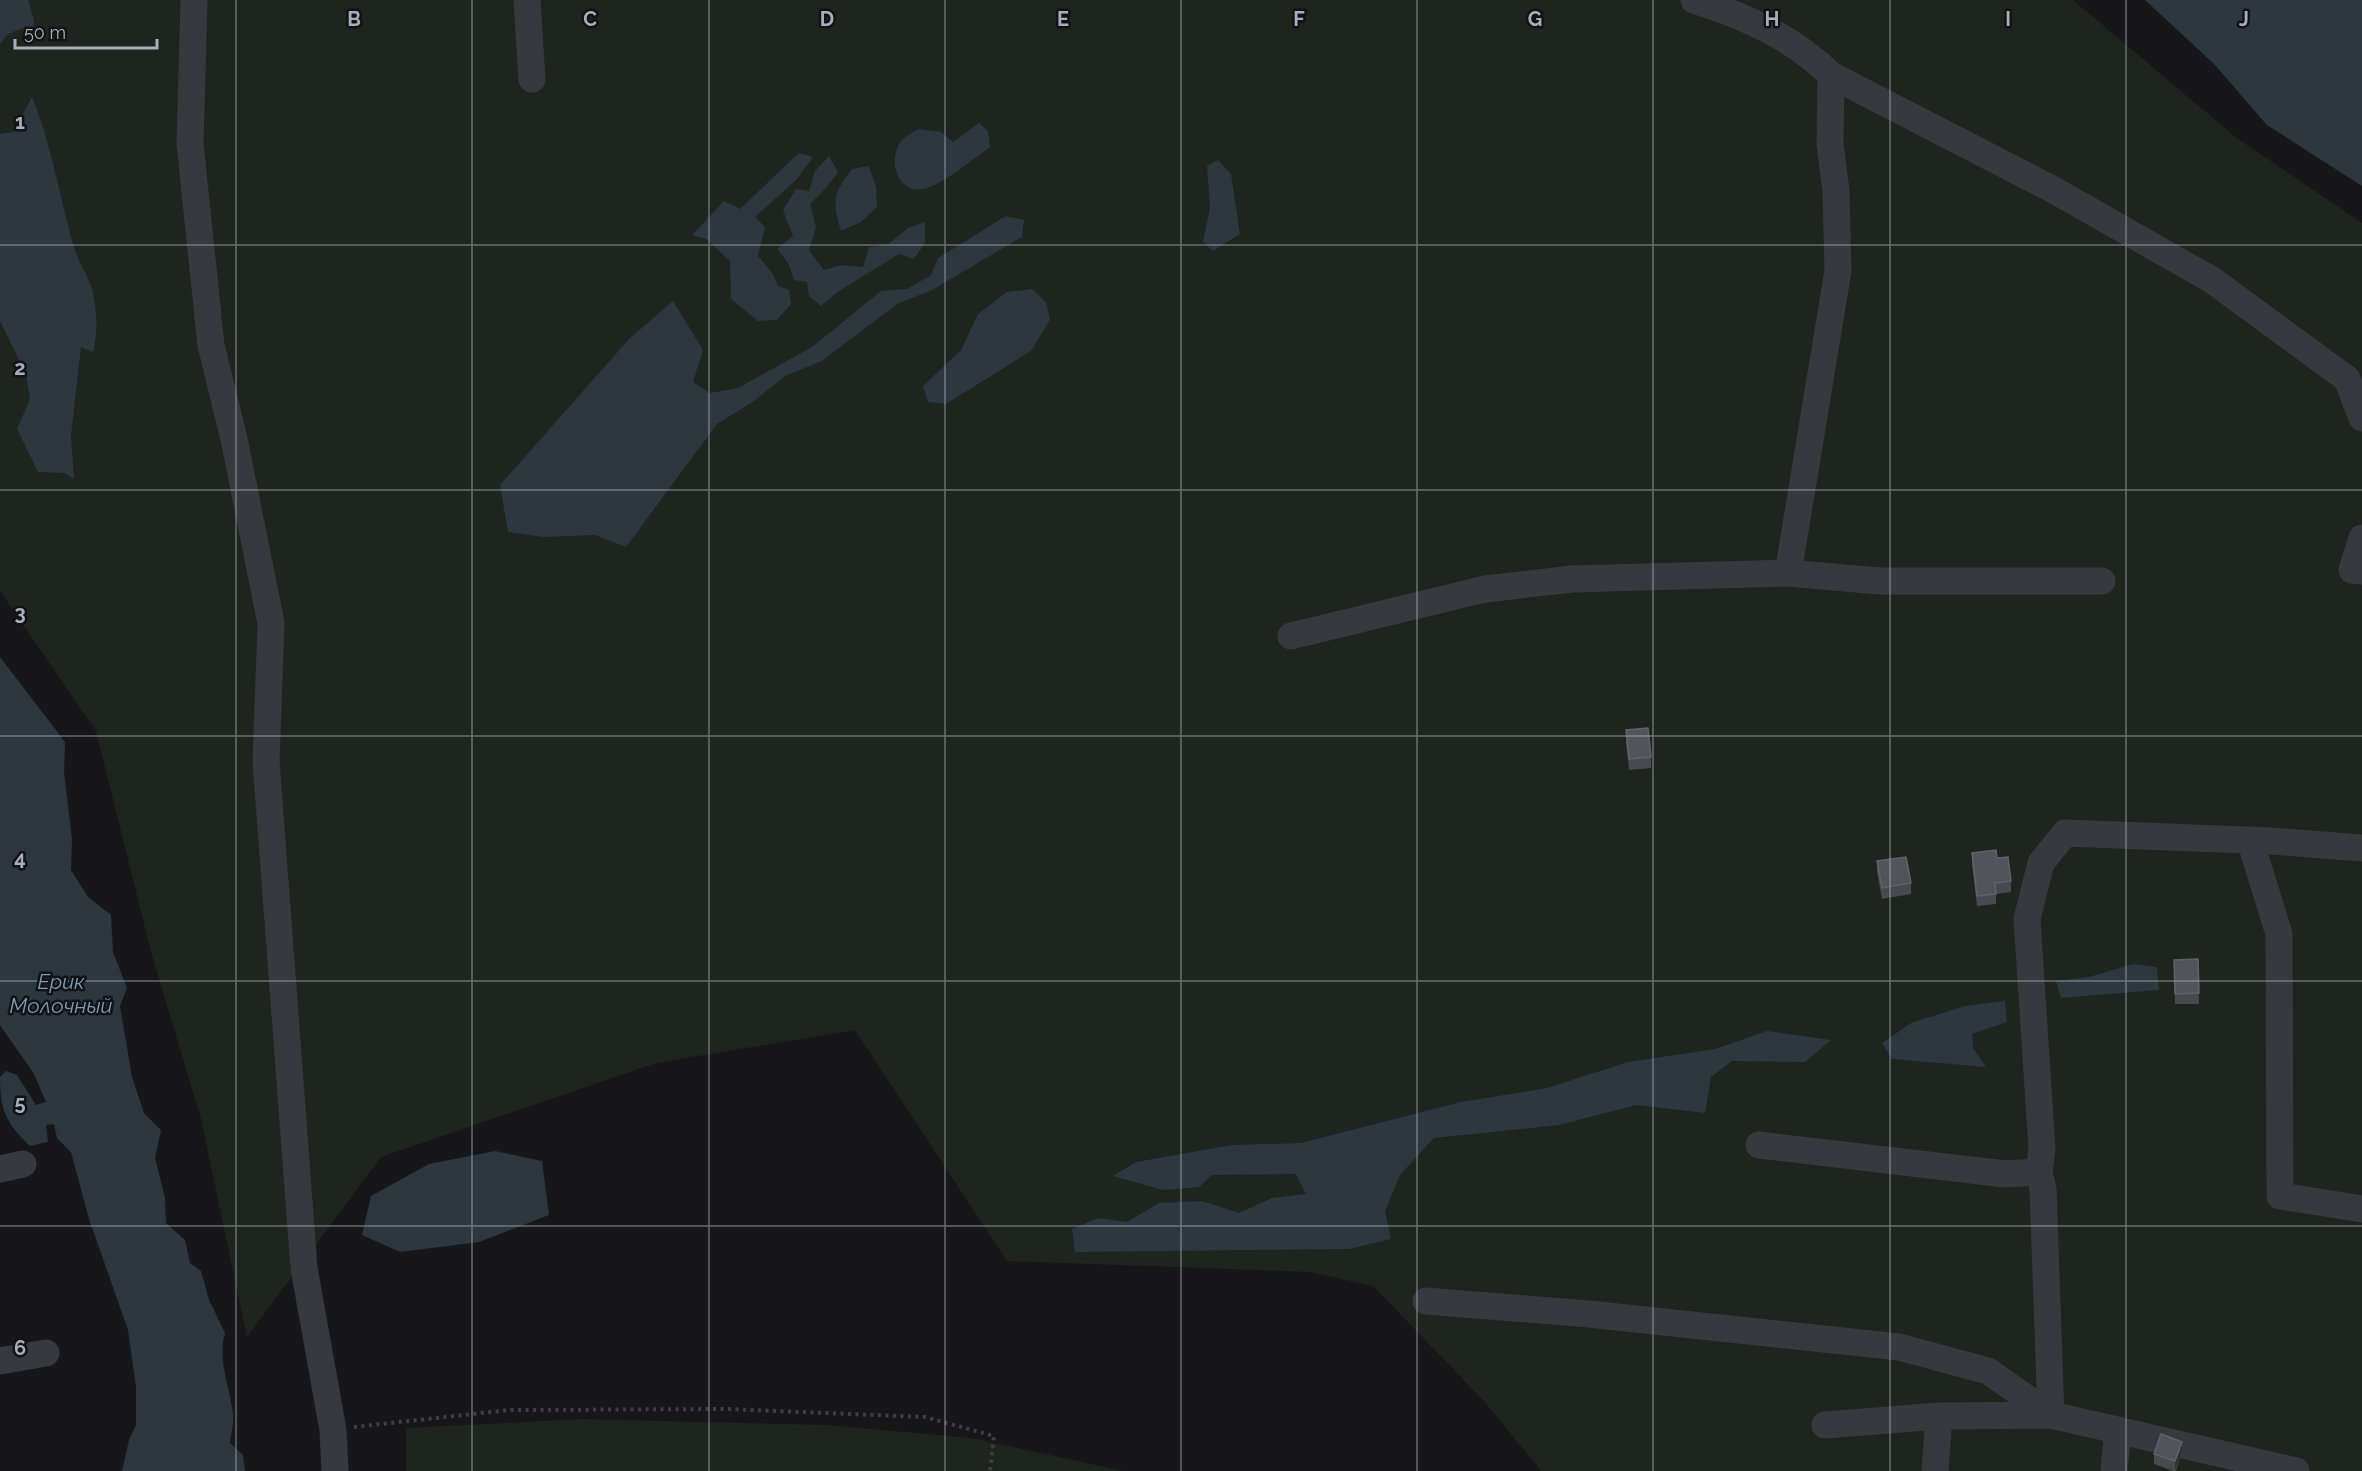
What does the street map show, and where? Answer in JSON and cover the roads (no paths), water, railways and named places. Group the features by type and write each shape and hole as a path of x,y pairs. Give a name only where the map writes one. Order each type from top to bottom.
{"street":[{"path":"194,0 190,144 211,345 234,439 271,623 266,761 304,1268 333,1430 335,1471"},
{"path":"527,0 532,79"},
{"path":"1694,0 1738,14 1808,53 1831,75 2052,189 2211,280 2347,379 2362,418"},
{"path":"1788,573 1838,271 1836,191 1830,144 1831,75"},
{"path":"2362,538 2352,570 2362,571"},
{"path":"1291,636 1485,589 1572,579 1788,573 1879,581 2102,581"},
{"path":"2050,1415 2043,1189 2039,1172 2042,1149 2027,919 2040,863 2065,833 2250,840 2362,848"},
{"path":"2250,840 2279,934 2280,1196 2362,1209"},
{"path":"1759,1145 2005,1174 2039,1172"},
{"path":"1426,1301 1612,1316 1899,1347 1988,1371 2050,1415"},
{"path":"0,1361 46,1353"},
{"path":"1825,1425 1939,1416 2050,1415 2296,1471"},
{"path":"1935,1471 1939,1416"},
{"path":"2114,1471 2118,1430"}],"water":[{"path":"0,0 28,0 34,20 33,41 23,28 8,34 0,44"},
{"path":"2145,0 2362,0 2362,186 2267,125 2214,64"},
{"path":"32,97 50,152 74,247 91,287 95,309 96,330 93,352 81,347 71,436 74,479 65,473 38,472 17,429 30,399 26,374 0,321 0,134 13,132"},
{"path":"979,123 988,131 990,147 966,165 949,177 923,189 906,186 901,180 897,173 895,156 897,147 905,137 918,129 941,132 953,142"},
{"path":"799,153 813,157 797,179 755,217 765,227 758,256 773,274 778,286 789,290 791,304 777,320 758,321 731,299 730,261 706,239 692,235 724,201 740,209"},
{"path":"829,156 838,172 810,204 816,227 809,250 824,270 841,265 863,267 869,247 887,245 908,228 925,222 925,243 914,259 899,254 836,293 821,306 809,296 807,282 794,280 788,263 777,249 793,236 783,210 796,189 809,191 815,171"},
{"path":"1218,160 1231,174 1240,234 1213,251 1203,242 1210,207 1207,166"},
{"path":"869,166 876,187 877,207 861,222 841,231 836,212 836,198 841,185 852,169"},
{"path":"1006,216 1024,220 1022,237 932,290 897,304 822,361 785,376 754,401 717,424 626,547 595,535 543,537 508,532 500,485 629,339 673,301 703,350 693,382 710,393 738,388 812,347 881,291 907,289 931,275 938,258"},
{"path":"1032,289 1046,302 1050,320 1031,351 946,404 928,402 923,386 961,350 978,314 1007,292"},
{"name":"Ерик Молочный","path":"0,657 65,742 64,772 72,839 71,870 88,897 111,915 113,952 127,988 120,1006 132,1077 144,1113 161,1130 155,1158 165,1198 166,1223 185,1240 190,1263 201,1271 209,1300 225,1333 222,1354 233,1417 230,1443 243,1455 245,1471 122,1471 129,1440 136,1425 136,1387 128,1330 89,1219 71,1152 57,1138 54,1124 46,1125 48,1142 30,1146 10,1123 3,1107 0,1077 6,1071 17,1075 36,1105 46,1102 34,1074 0,1025"},
{"path":"2133,964 2157,967 2159,990 2061,998 2056,981 2089,977"},
{"path":"2005,1001 2007,1022 1972,1034 1973,1048 1986,1067 1892,1059 1882,1043 1911,1023 1965,1006"},
{"path":"1767,1031 1831,1040 1805,1062 1732,1061 1711,1077 1705,1113 1636,1105 1559,1125 1434,1138 1400,1175 1385,1211 1391,1239 1349,1249 1075,1252 1072,1229 1098,1218 1127,1222 1159,1203 1202,1201 1239,1213 1272,1198 1306,1194 1296,1174 1212,1175 1199,1187 1163,1190 1113,1176 1136,1162 1232,1145 1301,1143 1461,1102 1547,1088 1628,1062 1715,1049"},
{"path":"495,1151 542,1161 549,1215 479,1242 400,1252 362,1235 371,1196 429,1164"}]}
